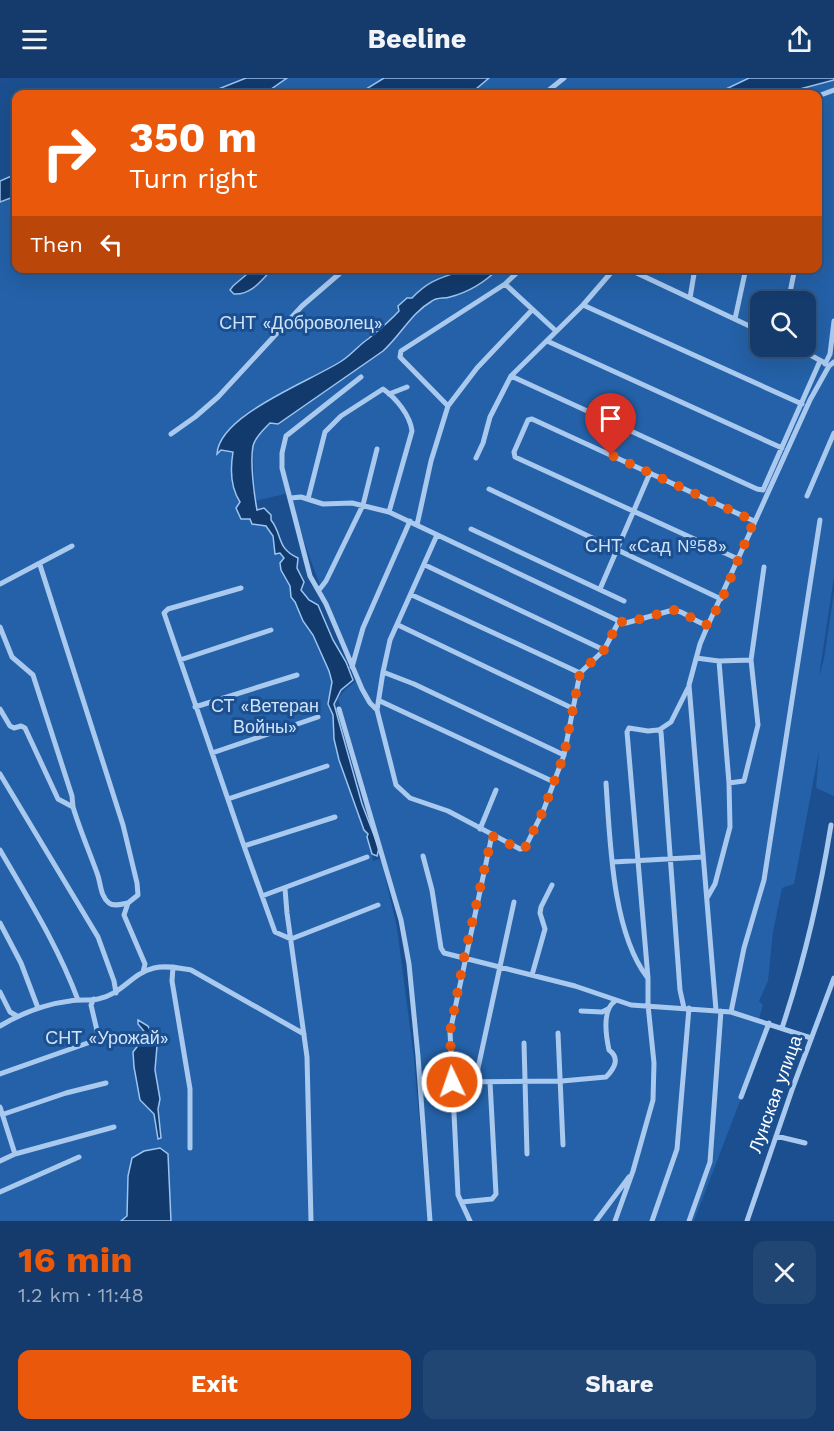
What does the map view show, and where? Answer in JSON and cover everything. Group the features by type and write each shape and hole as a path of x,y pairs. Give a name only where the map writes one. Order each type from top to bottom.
{"street":[{"path":"549,90 564,78"},
{"path":"171,434 218,397 302,306 340,273"},
{"path":"448,406 400,357 401,351 506,284 517,273"},
{"path":"476,458 490,417 511,376 583,305 611,273"},
{"path":"637,273 750,326"},
{"path":"690,298 694,273"},
{"path":"735,319 740,307 745,273"},
{"path":"791,291 794,273"},
{"path":"506,284 556,331"},
{"path":"583,305 802,404"},
{"path":"417,525 431,461 448,406 477,368 532,310"},
{"path":"615,1221 650,1116 654,1083 628,729 659,730 671,722 689,685 708,625 722,599 754,521 827,363 834,321"},
{"path":"547,341 782,448"},
{"path":"511,376 757,489 764,489 802,404 827,363"},
{"path":"361,377 286,436 282,453 282,468 310,576 319,590 351,668 370,703 377,710 396,785 401,792 410,798 448,811 520,849 525,848 544,809 564,755 580,673 604,650 619,621"},
{"path":"389,394 406,387"},
{"path":"308,499 325,432 333,423 383,389 411,421 412,431 389,512"},
{"path":"738,559 515,457 514,452 528,420 532,419 754,521"},
{"path":"807,496 834,433"},
{"path":"319,590 326,581 363,505 377,449"},
{"path":"600,590 650,473"},
{"path":"489,489 722,599"},
{"path":"291,498 308,499 323,504 352,503 389,512 619,621 626,623 673,610 681,611 703,625 708,625"},
{"path":"731,1012 744,948 764,880 820,519"},
{"path":"351,668 363,628 410,521"},
{"path":"471,529 624,601"},
{"path":"377,710 390,640 437,535"},
{"path":"0,584 40,565 72,546"},
{"path":"0,627 12,657 33,675 72,796 72,807 102,893 109,903 114,905 128,903 138,895 138,889 123,825 40,565"},
{"path":"424,565 604,650"},
{"path":"729,783 744,781 758,725 751,660 764,567"},
{"path":"241,588 168,609 164,613 275,932 291,939 378,905"},
{"path":"412,595 580,673"},
{"path":"398,625 574,709"},
{"path":"180,660 271,630"},
{"path":"696,658 719,661 751,660"},
{"path":"706,900 715,884 730,827 729,783 719,661"},
{"path":"383,672 414,684 564,755"},
{"path":"195,707 297,675"},
{"path":"689,685 706,900 718,1011 710,1162 689,1221"},
{"path":"380,701 554,782"},
{"path":"0,709 14,729 21,726 25,728 58,799 72,807"},
{"path":"339,709 401,920 409,964 430,1221"},
{"path":"212,753 318,717"},
{"path":"652,1221 677,1149 687,1008 680,990 659,730"},
{"path":"228,799 327,766"},
{"path":"0,774 98,937 116,993"},
{"path":"606,783 613,862 622,926 637,964 648,978"},
{"path":"480,829 496,790"},
{"path":"244,846 335,817"},
{"path":"782,1028 796,986 826,858 831,825"},
{"path":"470,1221 458,1195 450,1032 464,958 492,836"},
{"path":"0,850 44,924 65,965 78,1000"},
{"path":"423,856 432,890 441,948 444,953 575,986 631,1005 731,1012 811,1038"},
{"path":"262,896 367,857"},
{"path":"613,862 703,857"},
{"path":"826,858 834,860"},
{"path":"532,975 545,929 540,913 541,907 552,885"},
{"path":"285,889 307,1057 310,1221"},
{"path":"475,1082 514,902"},
{"path":"128,903 124,915 145,964 143,972"},
{"path":"0,922 21,963 38,1008"},
{"path":"0,1026 38,1008 116,993 143,972 155,967 173,967 191,970 304,1034"},
{"path":"173,967 172,981 190,1089 190,1148"},
{"name":"Лунская улица","path":"747,1221 834,978"},
{"path":"0,992 10,1012 17,1016"},
{"path":"0,1074 99,1039 91,1005 94,999"},
{"path":"581,1011 602,1012 615,1001"},
{"path":"452,1082 602,1079 609,1074 616,1059 609,1050 607,1040 609,1008"},
{"path":"741,1097 769,1023"},
{"path":"558,1033 562,1081 563,1144"},
{"path":"524,1043 527,1154"},
{"path":"462,1202 492,1199 496,1194 490,1082"},
{"path":"4,1114 66,1093 106,1083"},
{"path":"0,1107 15,1154"},
{"path":"0,1161 15,1154 114,1127"},
{"path":"776,1136 805,1143"},
{"path":"0,1192 79,1157"},
{"path":"596,1221 633,1171"}],"green space":[{"path":"287,78 384,78 364,90 270,90"},
{"path":"489,78 749,78 724,90 475,90"},
{"name":"СНТ «Сад №58»","path":"834,80 834,577 819,676 824,659 834,592 834,796 816,788 819,751 794,884 782,888 773,932 768,981 759,1001 763,1005 758,1023 768,1028 694,1221 432,1221 418,1027 405,927 338,699 357,680 312,564 289,493 255,501 253,445 261,431 270,423 278,424 383,351 425,306 434,300 450,297 469,289 494,273 822,273 822,90 796,90"},
{"path":"12,198 12,273 248,273 233,286 234,294 240,294 251,290 268,273 457,273 422,288 381,330 344,360 246,413 230,429 217,448 217,453 221,450 234,452 233,491 240,502 241,518 250,519 252,524 264,526 271,532 275,546 284,559 281,570 290,586 291,597 313,635 329,671 332,682 328,704 333,715 339,760 364,830 368,834 373,861 379,859 382,863 397,928 414,1058 428,1221 171,1221 168,1154 128,1176 127,1216 121,1221 0,1221 0,202"}],"shaded area":[{"path":"246,78 287,78 270,90 216,90"},
{"path":"384,78 489,78 475,90 364,90"},
{"path":"749,78 834,78 834,80 796,90 724,90"},
{"path":"12,176 12,198 0,202 0,181"},
{"path":"248,273 268,273 246,292 234,294 230,290"},
{"path":"455,273 493,273 470,289 457,295 436,299 425,306 383,351 278,424 270,423 258,436 252,453 257,510 264,508 271,515 271,520 283,546 298,558 297,568 304,582 301,590 309,600 318,605 353,680 341,690 334,704 362,804 379,848 377,856 372,854 368,834 364,830 339,760 334,739 333,715 328,704 332,682 329,671 313,635 291,597 290,586 281,570 280,563 284,558 280,553 275,554 273,536 266,526 252,524 250,519 241,519 236,508 240,502 234,490 232,478 233,452 221,450 217,454 222,439 233,425 270,400 346,358 391,319 399,311 398,306 407,298 412,298 425,286"},
{"path":"138,1020 148,1026 157,1046 155,1070 160,1099 158,1109 161,1138 158,1139 154,1114 140,1100 134,1067 133,1052 140,1043 148,1040"},
{"path":"160,1148 168,1154 171,1221 121,1221 127,1216 128,1176 132,1158 144,1151"}],"route":[{"path":"452,1082 450,1032 464,958 492,836 520,849 525,848 544,809 564,755 580,673 604,650 619,621 626,623 673,610 681,611 703,625 708,625 722,599 754,521 611,455"}],"park label":[{"name":"СНТ «Доброволец»","path":"301,322"},
{"name":"СТ «Ветеран Войны»","path":"265,715"},
{"name":"СНТ «Урожай»","path":"107,1037"}]}
